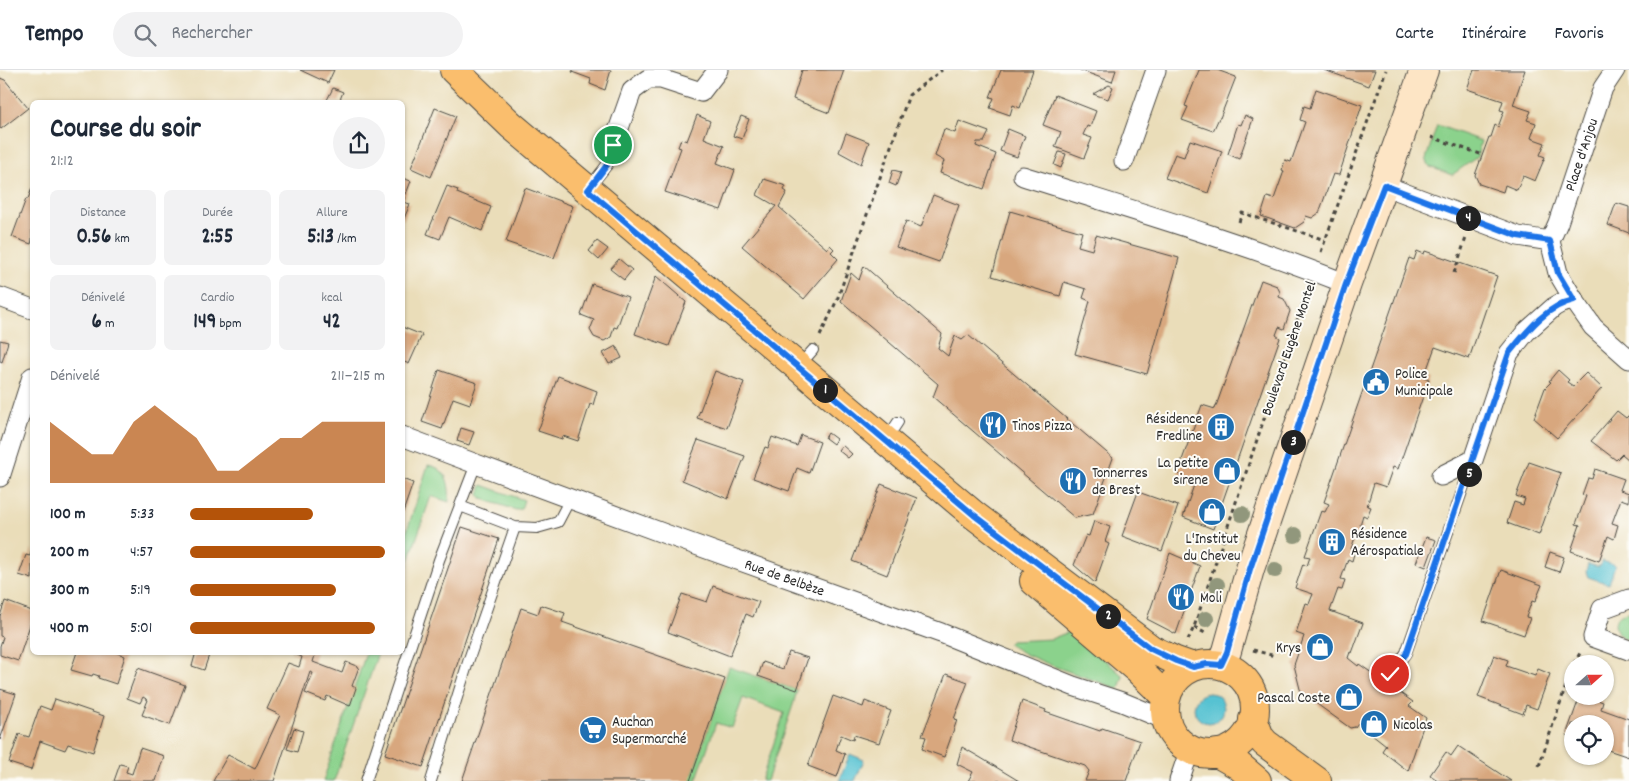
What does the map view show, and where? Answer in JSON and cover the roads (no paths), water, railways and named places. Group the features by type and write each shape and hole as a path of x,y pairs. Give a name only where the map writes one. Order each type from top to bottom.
{"main road":[{"path":"454,70 511,124 588,190 806,359 892,432 974,515 1011,560 1136,669 1166,709"},
{"path":"1221,665 1227,652 1250,569 1346,284 1384,185 1424,70"},
{"path":"974,515 1151,649 1193,667"},
{"path":"1207,664 1221,665 1239,675 1251,692 1254,705 1249,732 1241,742 1230,750 1217,753 1200,752 1182,744 1170,729 1166,709 1172,684 1181,674 1193,667 1207,664"},
{"path":"1252,719 1260,738 1265,744 1317,781"},
{"path":"1217,753 1238,765 1257,781"}],"street":[{"path":"613,145 632,91 648,79 661,79 701,92 718,70"},
{"path":"1124,161 1156,70"},
{"name":"Place d'Anjou","path":"1550,241 1558,223 1603,88 1615,70"},
{"path":"1023,176 1180,225 1314,271 1346,284"},
{"path":"1384,185 1518,236 1550,241 1558,273 1574,300 1593,327 1629,359"},
{"path":"0,297 30,308"},
{"path":"1441,476 1473,460 1509,353 1526,332 1554,307 1561,302 1574,300"},
{"path":"0,477 30,383"},
{"name":"Rue de Belbèze","path":"405,437 668,536 941,633 1073,686 1122,702 1166,709"},
{"path":"1629,599 1602,609 1593,637 1629,650"},
{"path":"1179,781 1190,748"}],"lane":[{"path":"588,190 607,165 613,145"},
{"path":"1390,674 1406,654 1473,460"},
{"path":"366,781 439,560 476,464"},
{"path":"460,506 515,526 537,528 558,522 570,498"},
{"path":"431,781 469,659 515,526"}],"water":[{"path":"1602,561 1615,565 1609,584 1588,577 1586,572 1588,564 1599,567"},
{"path":"1209,693 1215,694 1223,702 1223,714 1215,722 1209,723 1203,722 1195,714 1194,708 1195,702 1203,694"},
{"path":"850,754 864,760 855,781 839,781"}],"place":[{"name":"Police Municipale","path":"1376,382"},
{"name":"Tinos Pizza","path":"993,425"},
{"name":"Résidence Fredline","path":"1221,427"},
{"name":"La petite sirene","path":"1227,471"},
{"name":"Tonnerres de Brest","path":"1073,481"},
{"name":"L'Institut du Cheveu","path":"1212,512"},
{"name":"Résidence Aérospatiale","path":"1332,542"},
{"name":"Moli","path":"1181,597"},
{"name":"Krys","path":"1320,647"},
{"name":"Pascal Coste","path":"1349,697"},
{"name":"Nicolas","path":"1374,724"},
{"name":"Auchan Supermarché","path":"593,730"}]}
